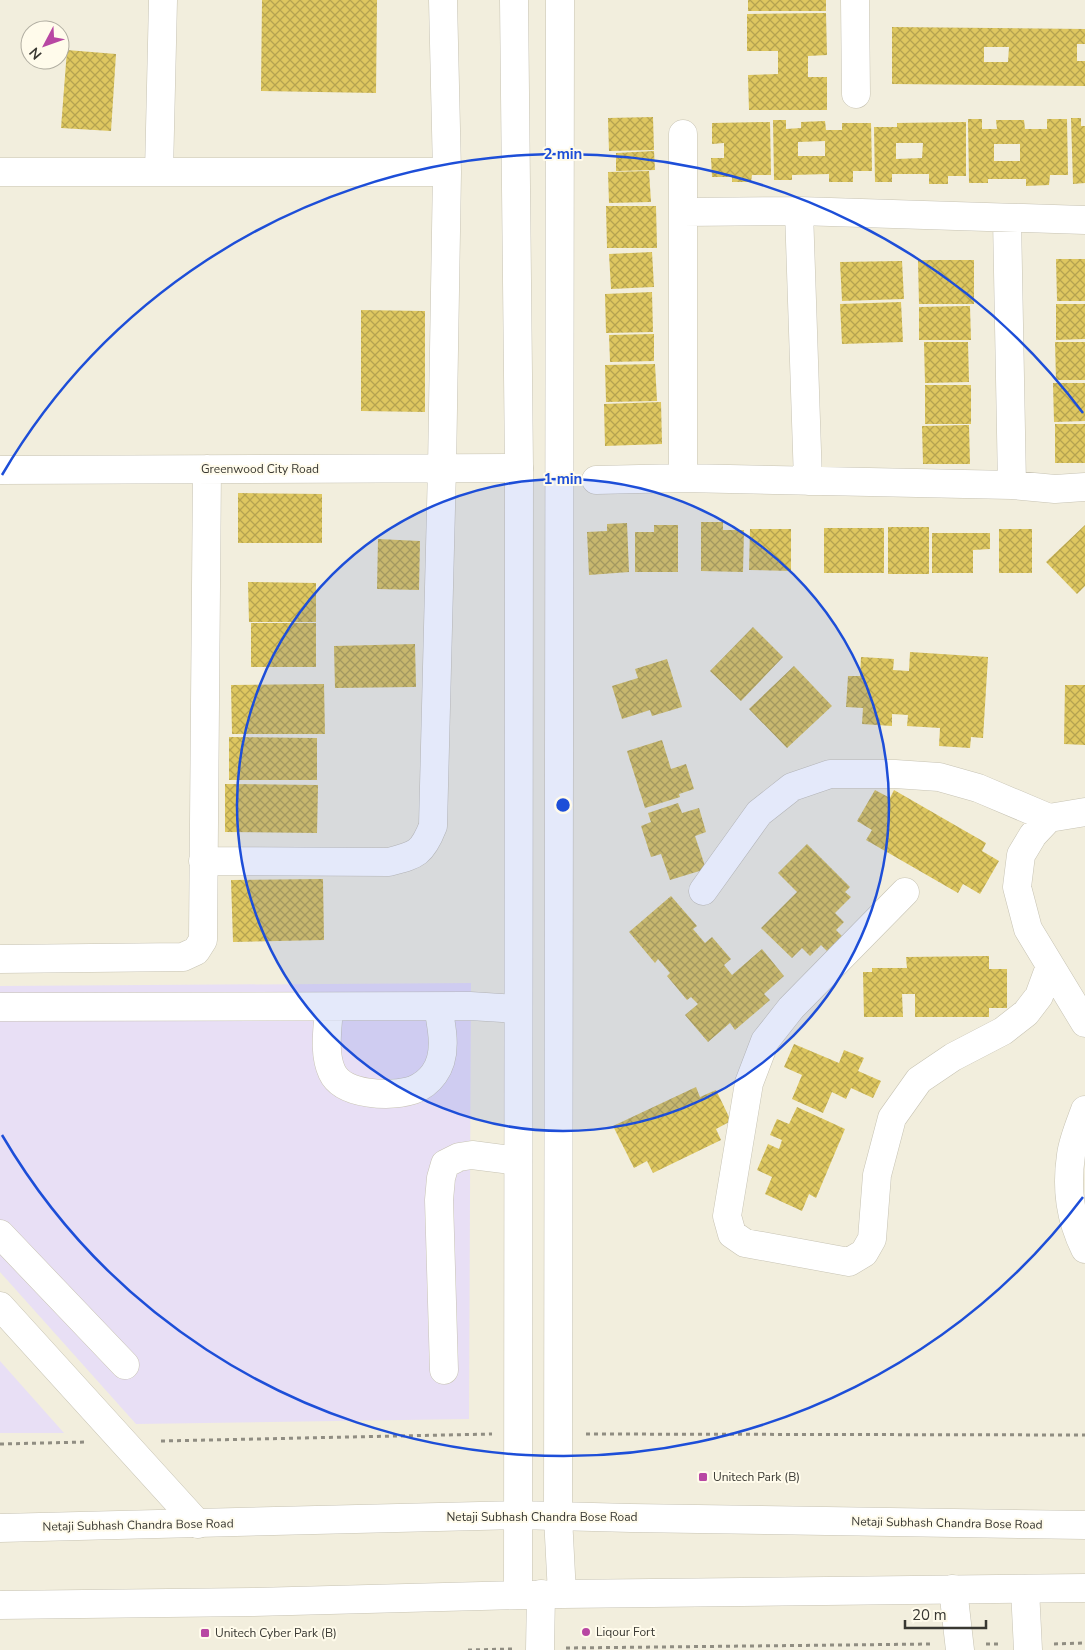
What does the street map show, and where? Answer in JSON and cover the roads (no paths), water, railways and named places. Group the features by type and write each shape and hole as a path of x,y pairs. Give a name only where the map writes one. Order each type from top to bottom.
{"main road":[{"path":"159,172 163,0"},
{"path":"204,861 389,862 412,856 426,844 433,826 447,172 443,0"},
{"path":"514,0 519,468 517,1515 540,1594"},
{"path":"540,1649 540,1594 558,1516 560,0"},
{"path":"855,0 856,94"},
{"path":"516,102 559,101"},
{"path":"682,478 683,134"},
{"path":"0,172 447,172"},
{"path":"683,212 798,212 1085,220"},
{"path":"798,212 808,481"},
{"path":"1007,218 1012,485"},
{"name":"Greenwood City Road","path":"0,470 519,468"},
{"path":"0,959 183,957 196,951 203,940 207,469"},
{"path":"596,480 682,478 1012,485 1055,489 1085,487"},
{"path":"703,891 759,813 792,787 830,774 895,774 939,777 978,788 1049,818 1085,812"},
{"path":"1049,818 1033,835 1020,855 1017,887 1028,929 1085,1024"},
{"path":"905,892 791,1008 765,1041 749,1082 727,1216 732,1234 745,1243 849,1262 864,1253 872,1239 877,1175 892,1118 919,1080 953,1057 1003,1031 1026,1013 1039,996 1050,966"},
{"path":"0,1006 470,1006 518,1009"},
{"path":"329,1007 327,1050 332,1072 348,1088 383,1093 412,1090 423,1085 434,1074 441,1057 443,1042 438,1007"},
{"path":"1085,1110 1071,1153 1069,1194 1076,1230 1085,1249"},
{"path":"444,1370 439,1200 441,1178 446,1164 459,1157 472,1155 518,1161"},
{"path":"0,1234 124,1365"},
{"path":"0,1306 198,1524"},
{"name":"Netaji Subhash Chandra Bose Road","path":"0,1528 517,1515 1085,1525"},
{"path":"0,1605 252,1602 540,1594 1085,1588"},
{"path":"953,1589 960,1647"},
{"path":"1024,1589 1028,1647"}],"place":[{"name":"Unitech Park (B)","path":"703,1477"},
{"name":"Liqour Fort","path":"586,1632"},
{"name":"Unitech Cyber Park (B)","path":"205,1633"}]}
